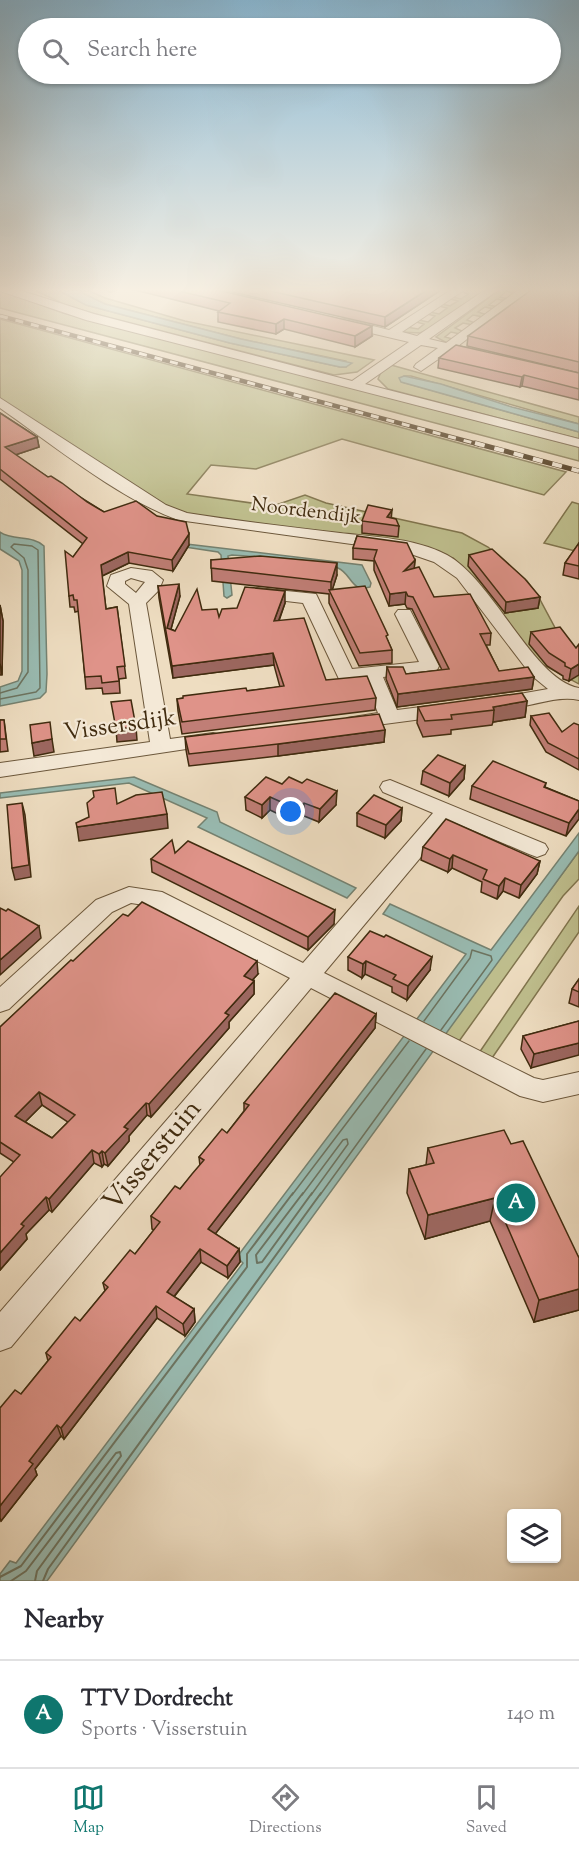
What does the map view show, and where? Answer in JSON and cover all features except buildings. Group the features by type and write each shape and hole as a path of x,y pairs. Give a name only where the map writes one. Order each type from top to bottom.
{"street":[{"path":"270,362 579,443"},
{"path":"356,384 389,362"},
{"path":"421,367 428,362"},
{"name":"Noordendijk","path":"0,402 141,496 184,517 405,546 440,558 463,574 538,671 571,692"},
{"path":"243,592 310,598 346,675 430,666 404,614"},
{"path":"137,602 161,745"},
{"path":"372,673 390,718"},
{"path":"333,724 571,692"},
{"name":"Vissersdijk","path":"0,770 161,745 230,737"},
{"path":"390,787 537,849"},
{"name":"Visserstuin","path":"0,1336 447,811"},
{"path":"0,1002 104,906 129,895 154,898 529,1088 543,1091 579,1083"}],"green space":[{"path":"0,362 158,362 566,472 544,495 342,439 256,469 211,465 187,494 273,506 305,495 326,503 462,533 488,547 527,581 538,596 559,635 579,658 579,684 534,660 498,614 476,579 453,558 381,538 194,517 165,507 0,399"},
{"path":"204,362 251,362 579,447 579,461"},
{"path":"282,362 316,362 346,367 346,362 371,362 357,372 334,375"},
{"path":"391,365 579,417 579,424 411,376 404,376 402,382 579,432 579,439 388,389 378,379 381,372"},
{"path":"572,502 579,504 579,552 544,543"},
{"path":"579,851 579,879 563,896 457,1044 443,1036"},
{"path":"579,906 579,932 492,1058 479,1053"}],"water":[{"path":"316,362 352,363 346,367"},
{"path":"404,376 441,384 512,407 579,424 579,432 401,382 399,378"},
{"path":"0,532 34,540 44,546 47,674 46,692 40,698 0,706 0,687 18,681 22,671 22,570 19,561 0,549"},
{"path":"145,541 362,565 371,583 370,587 359,587 338,568 316,562 232,555 228,556 232,595 227,598 224,596 221,555 218,552"},
{"path":"134,777 217,812 220,822 356,888 347,898 198,827 207,818 129,783 0,798 0,793"},
{"path":"579,833 579,851 47,1581 0,1581 0,1574 10,1561 16,1563 243,1263 237,1257 466,954 383,914 390,904 491,950"}],"railway":[{"path":"171,362 481,445"},
{"path":"475,443 579,471"}],"place":[{"name":"TTV Dordrecht","path":"516,1203"}]}
